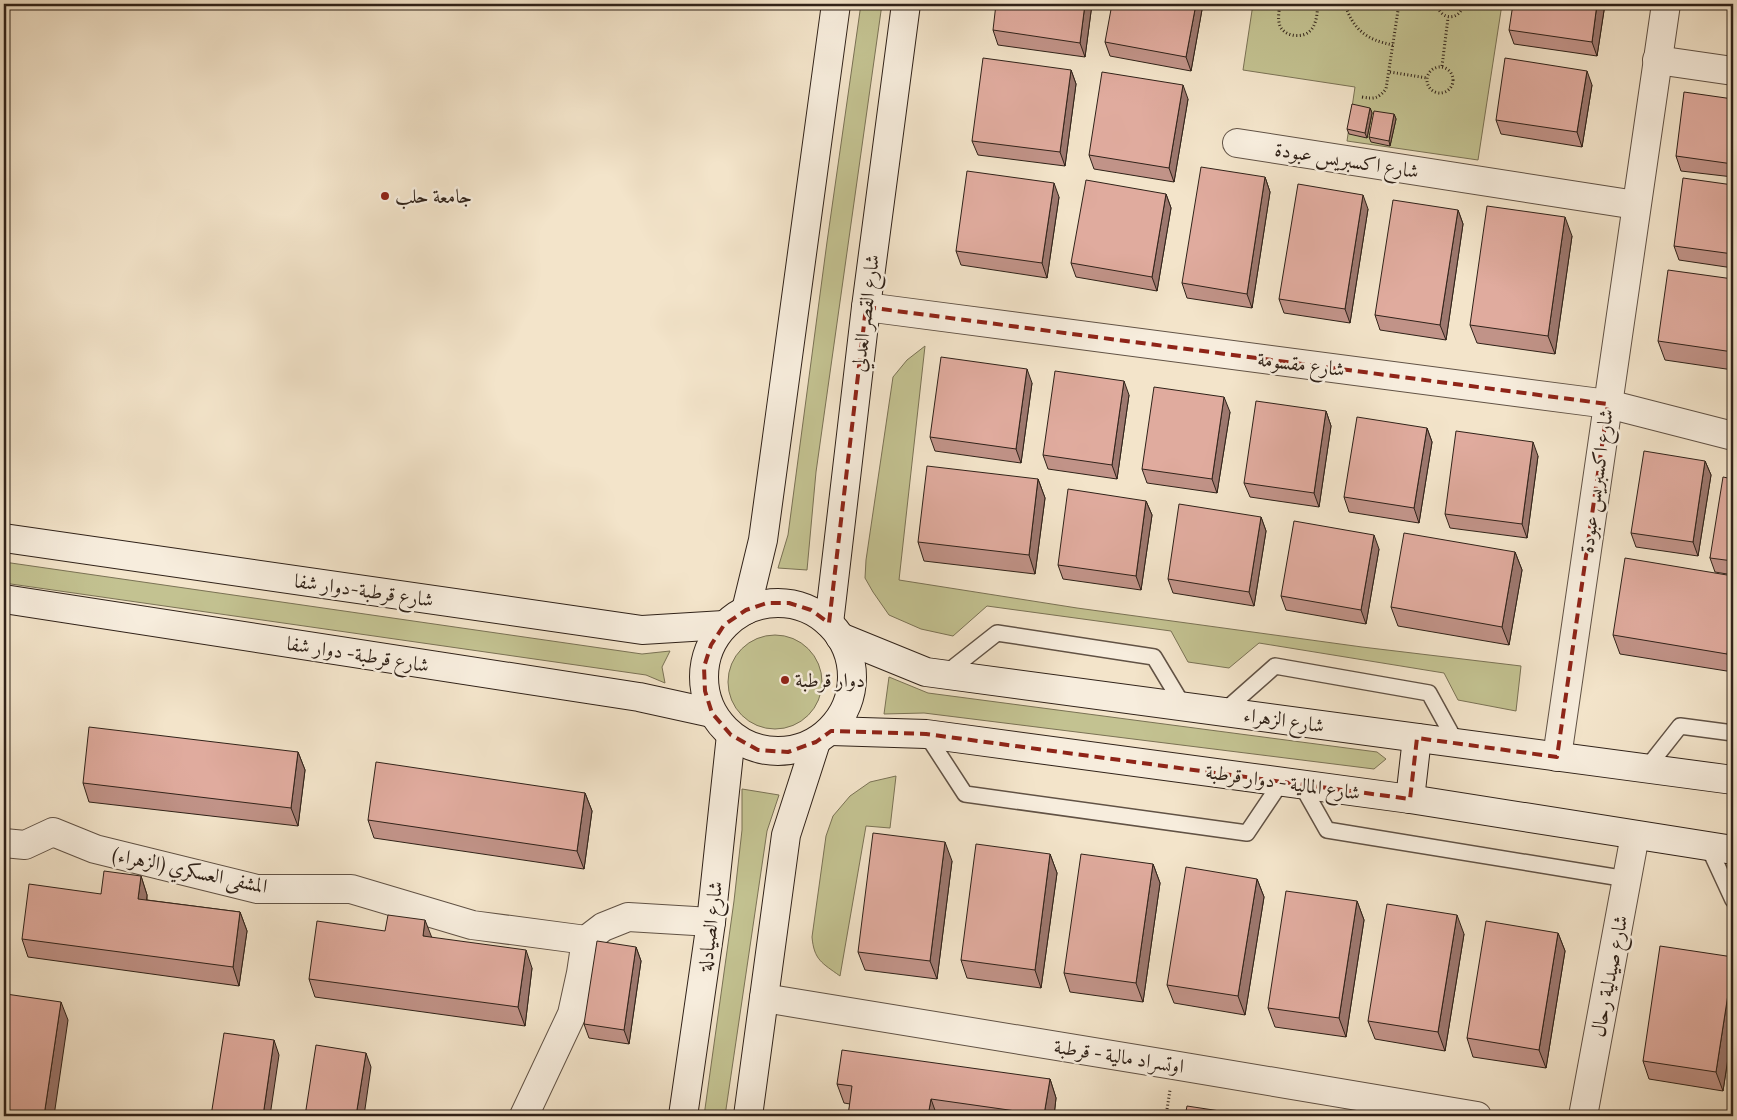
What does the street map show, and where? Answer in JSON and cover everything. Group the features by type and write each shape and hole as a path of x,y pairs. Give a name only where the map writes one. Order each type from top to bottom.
{"street":[{"path":"824,737 788,752 758,750 731,736 712,713 705,691 704,667 711,645 735,618 763,540 836,4"},
{"name":"شارع القصر العدلي","path":"835,630 866,307 906,4"},
{"name":"شارع اكسبريس عبودة","path":"1557,757 1666,4"},
{"path":"1657,60 1733,71"},
{"name":"شارع اكسبريس عبودة","path":"1236,143 1636,205"},
{"name":"شارع مقسومة","path":"866,307 1608,404 1733,436"},
{"name":"شارع قرطبة-دوار شفا","path":"4,538 642,630 735,618"},
{"name":"شارع قرطبة- دوار شفا","path":"4,599 639,697 712,713"},
{"path":"735,618 767,603 789,603 811,610 835,630 851,660 852,686 846,710 824,737 786,835 748,1116"},
{"name":"شارع الزهراء","path":"835,630 926,672 1733,780"},
{"name":"شارع المالية - دوار قرطبة","path":"824,737 926,734 1410,799 1720,848"},
{"name":"شارع الصيادلة","path":"683,1116 711,922 731,736"},
{"path":"1410,799 1417,738"},
{"name":"المشفى العسكري (الزهراء)","path":"4,843 25,845 53,832 95,849 258,889 352,890 472,925 586,940"},
{"name":"شارع صيدلية رحال","path":"1583,1116 1635,835"},
{"path":"524,1116 572,1014 586,940 603,927 628,917 711,922"},
{"name":"اوتسراد مالية - قرطبة","path":"764,998 1477,1116"}],"lane":[{"path":"945,674 997,633 1154,657 1184,706"},
{"path":"1223,712 1275,666 1429,692 1458,744"},
{"path":"1646,769 1680,726 1733,733"},
{"path":"926,734 965,794 1247,833 1292,783 1327,830 1627,880"},
{"path":"1720,848 1733,900"}],"path":[{"path":"1280,4 1278,16 1281,28 1290,34 1303,36 1315,22 1318,4"},
{"path":"1345,4 1351,20 1362,32 1377,42 1393,44"},
{"path":"1362,97 1375,99 1381,96 1386,89 1399,4"},
{"path":"1437,4 1442,15 1448,18 1455,17 1461,12 1464,4"},
{"path":"1442,66 1448,18"},
{"path":"1442,66 1452,74 1453,82 1451,88 1445,92 1438,93 1431,91 1427,85 1426,78 1429,71 1435,67 1442,66"},
{"path":"1390,72 1426,78"}],"highlighted area":[{"path":"866,307 1608,404 1557,757 1417,738 1410,799 926,734 831,731 816,742 788,752 758,750 731,735 712,713 705,691 704,667 711,645 724,625 746,610 767,603 789,603 811,610 829,623"}],"shaded area":[{"path":"861,4 882,4 816,472 807,570 778,568 788,535"},
{"path":"1253,4 1502,4 1478,160 1347,141 1355,87 1243,70"},
{"path":"925,346 899,580 1077,608 1362,647 1521,666 1516,711 1458,700 1444,673 1259,643 1229,668 1188,662 1171,631 987,606 953,636 921,629 889,615 865,578 866,560 893,377 907,360"},
{"path":"4,562 642,654 670,651 662,667 665,683 646,675 4,583"},
{"path":"775,635 793,638 808,649 819,664 822,682 819,700 808,715 793,726 775,729 757,726 742,715 731,700 728,682 731,664 742,649 757,638"},
{"path":"889,677 928,693 1377,752 1386,759 1374,769 924,713 884,714"},
{"path":"896,776 890,828 866,826 840,976 828,968 817,956 812,937 826,836 833,816 850,796 870,782"},
{"path":"742,789 779,795 767,831 725,1116 704,1116 734,901 742,830"}],"building":[{"path":"996,4 1085,4 1080,43 993,30"},
{"path":"1112,4 1196,4 1186,57 1105,42"},
{"path":"1513,4 1597,4 1592,42 1509,30"},
{"path":"983,58 1071,70 1060,152 972,141"},
{"path":"1505,58 1587,71 1577,132 1496,120"},
{"path":"1102,72 1183,85 1169,168 1089,155"},
{"path":"1684,92 1733,99 1733,164 1676,156"},
{"path":"1352,104 1370,108 1365,133 1347,129"},
{"path":"1374,111 1394,114 1389,141 1369,137"},
{"path":"1201,167 1265,177 1247,294 1182,283"},
{"path":"967,171 1054,183 1042,263 956,251"},
{"path":"1683,178 1733,185 1733,254 1674,246"},
{"path":"1086,180 1166,194 1152,277 1071,263"},
{"path":"1298,184 1363,195 1345,309 1279,299"},
{"path":"1393,200 1458,210 1440,325 1375,315"},
{"path":"1487,206 1565,217 1548,336 1470,325"},
{"path":"1668,270 1733,279 1733,352 1658,341"},
{"path":"941,357 1027,369 1016,449 930,437"},
{"path":"1055,371 1124,381 1112,465 1043,455"},
{"path":"1154,387 1224,397 1212,479 1142,469"},
{"path":"1256,401 1326,411 1314,493 1244,483"},
{"path":"1357,417 1427,428 1414,508 1344,497"},
{"path":"1456,431 1533,442 1522,524 1445,514"},
{"path":"1644,451 1705,461 1693,542 1631,533"},
{"path":"927,466 1038,479 1029,555 918,542"},
{"path":"1723,477 1733,479 1733,561 1710,558"},
{"path":"1068,489 1146,501 1136,576 1058,565"},
{"path":"1179,504 1261,517 1249,592 1168,579"},
{"path":"1294,521 1374,535 1361,610 1281,596"},
{"path":"1404,533 1515,552 1502,627 1391,607"},
{"path":"1625,558 1733,576 1733,614 1727,654 1613,635"},
{"path":"89,727 298,752 291,808 83,783"},
{"path":"376,762 585,793 577,851 368,820"},
{"path":"873,833 945,842 930,961 858,952"},
{"path":"976,844 1050,854 1035,970 961,960"},
{"path":"1081,854 1153,864 1136,983 1064,973"},
{"path":"1186,867 1257,879 1238,996 1167,985"},
{"path":"104,871 141,876 138,899 240,912 233,967 22,939 29,884 101,894"},
{"path":"1286,891 1357,901 1339,1018 1268,1008"},
{"path":"1387,904 1457,915 1438,1032 1368,1021"},
{"path":"388,915 425,920 423,936 526,950 518,1007 309,979 317,921 385,931"},
{"path":"1486,921 1558,933 1539,1050 1467,1038"},
{"path":"597,941 636,947 624,1030 584,1024"},
{"path":"1660,946 1733,957 1716,1072 1643,1061"},
{"path":"6,994 61,1002 44,1116 4,1116 4,1006"},
{"path":"224,1033 274,1040 263,1116 211,1116"},
{"path":"316,1045 366,1053 356,1116 305,1116"},
{"path":"842,1050 1050,1079 1044,1115 931,1099 928,1116 848,1116 852,1086 837,1084"},
{"path":"1187,1106 1253,1116 1185,1116"}],"place":[{"name":"جامعة حلب","path":"385,196"},
{"name":"دوار قرطبة","path":"785,680"}]}
